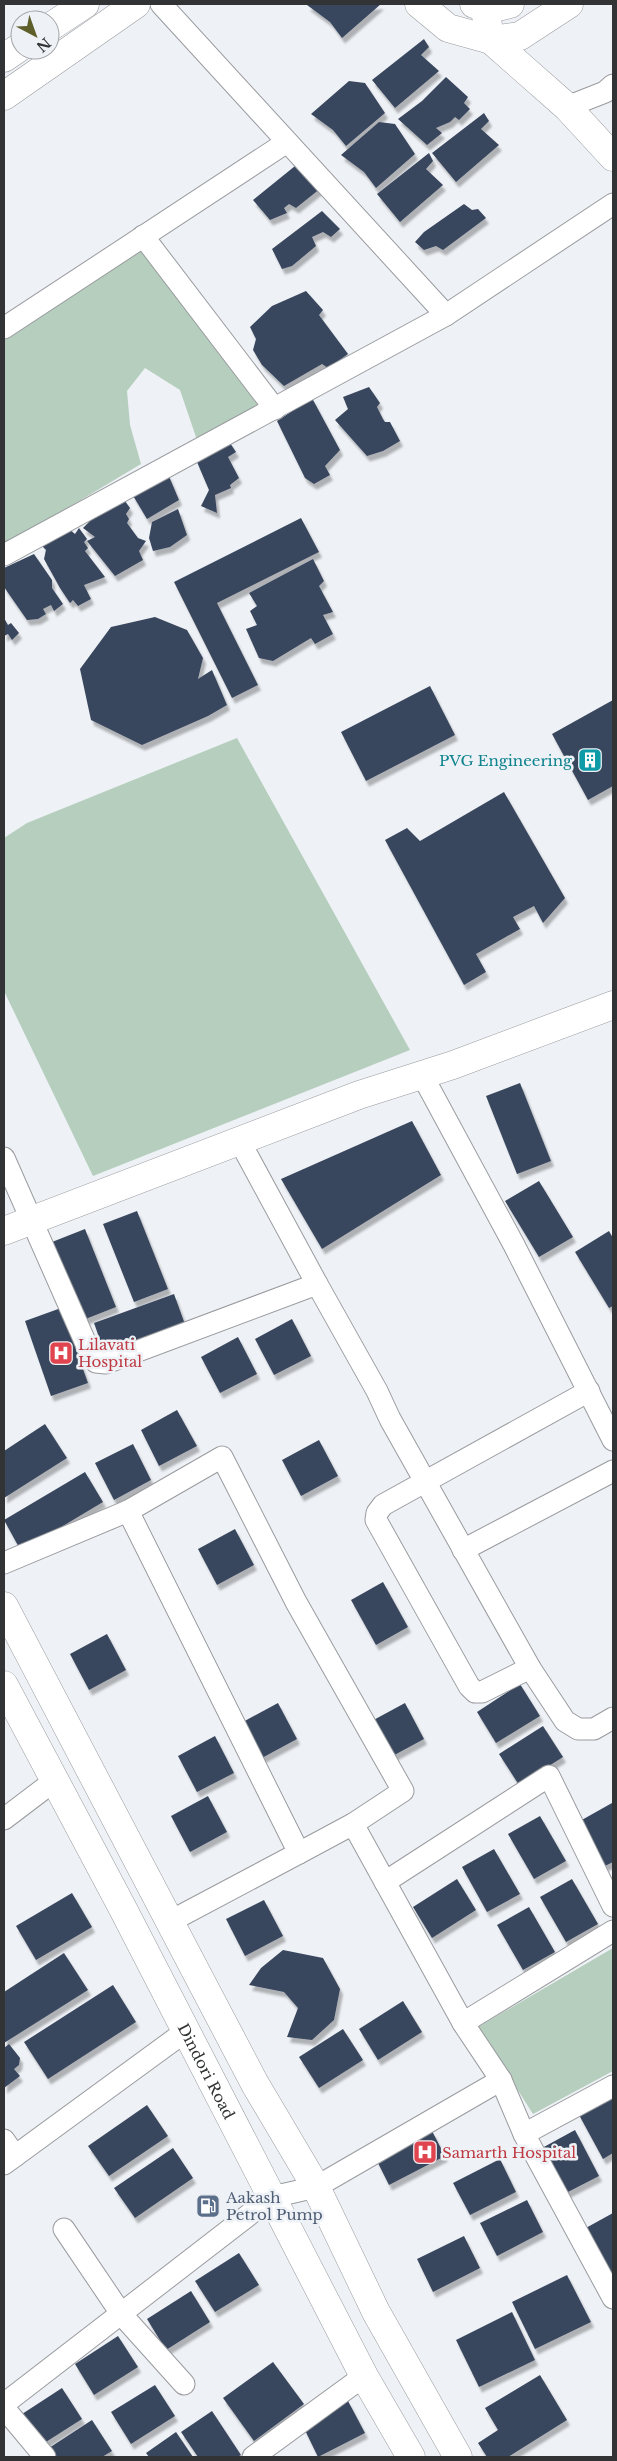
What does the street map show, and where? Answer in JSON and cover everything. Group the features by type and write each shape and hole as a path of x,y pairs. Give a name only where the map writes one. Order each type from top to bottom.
{"main road":[{"path":"60,20 85,4"},
{"path":"4,96 136,4"},
{"path":"418,4 448,28 491,40 520,36 569,4"},
{"path":"490,4 491,40 567,107 613,157"},
{"path":"4,1230 239,1140 421,1073 453,1065 613,1005"},
{"path":"4,1606 255,2084 316,2187 376,2312 458,2457"},
{"name":"Dindori Road","path":"4,1685 364,2376 411,2457"}],"street":[{"path":"161,4 446,315"},
{"path":"567,107 605,92 613,85"},
{"path":"5,326 287,142"},
{"path":"4,555 446,315 613,204"},
{"path":"143,236 275,409"},
{"path":"421,1073 514,1245 613,1440"},
{"path":"239,1140 424,1481 530,1668 566,1721 578,1730 594,1729 613,1718"},
{"path":"4,1158 90,1355 96,1362 106,1363 317,1284"},
{"path":"530,1668 482,1692 475,1692 376,1520 377,1512 383,1505 424,1481 589,1392"},
{"path":"4,1563 128,1511 222,1457 296,1602 402,1791 353,1824 169,1922"},
{"path":"463,1550 613,1471"},
{"path":"128,1511 299,1853"},
{"path":"385,1882 549,1776 613,1906"},
{"path":"4,1819 54,1781"},
{"path":"353,1824 463,2023 501,2080 524,2134 612,2292"},
{"path":"463,2023 613,1932"},
{"path":"8,2153 186,2032"},
{"path":"45,2457 4,2406 272,2198 316,2187 501,2080"},
{"path":"524,2134 613,2086"},
{"path":"64,2229 122,2315 184,2384"},
{"path":"253,2457 364,2376"}],"green space":[{"path":"147,241 266,406 197,440 180,390 145,368 127,391 130,425 141,464 4,546 4,337"},
{"path":"237,738 410,1050 93,1176 4,991 4,838 27,823"},
{"path":"613,1948 613,2071 533,2114 478,2027"}],"building":[{"path":"381,4 342,38 330,22 307,5"},
{"path":"424,39 429,47 421,55 439,71 395,108 372,80"},
{"path":"446,77 468,97 464,103 470,109 459,120 455,117 450,122 436,128 442,133 427,145 398,119 422,101"},
{"path":"349,81 365,83 385,113 346,146 333,130 311,114"},
{"path":"484,113 489,121 481,129 499,145 456,182 432,153"},
{"path":"379,122 395,124 415,154 376,188 364,172 341,155"},
{"path":"429,153 433,161 426,169 443,185 400,222 377,194"},
{"path":"300,162 321,188 296,208 289,204 284,208 287,213 270,220 253,200"},
{"path":"464,204 472,210 478,209 486,218 443,250 436,246 424,250 415,242 424,232"},
{"path":"322,211 340,229 331,237 323,232 312,237 316,246 292,266 282,269 272,249"},
{"path":"306,291 323,310 319,315 348,354 328,368 322,364 284,386 262,365 253,350 256,339 250,327 272,306"},
{"path":"369,387 380,403 377,407 383,419 385,422 390,422 400,441 383,451 367,456 335,420 348,409 343,397"},
{"path":"312,398 340,450 325,466 330,475 314,484 305,478 277,421"},
{"path":"228,440 236,452 228,457 239,478 230,485 231,488 215,495 217,513 201,506 209,490 197,462"},
{"path":"168,474 179,500 147,519 132,494"},
{"path":"125,501 130,508 126,514 129,519 127,523 138,538 146,541 139,551 143,560 115,576 87,541 95,537 83,528 109,502"},
{"path":"178,509 187,535 170,547 153,551 149,538 152,522"},
{"path":"301,518 319,552 217,603 258,685 232,698 174,582"},
{"path":"68,528 75,534 79,528 87,539 84,542 88,548 85,551 105,577 84,585 91,599 78,606 73,600 70,603 60,588 44,559 46,550 42,546"},
{"path":"34,554 52,580 52,588 63,604 54,611 51,605 43,609 46,614 38,619 27,620 4,587 4,568"},
{"path":"313,559 324,581 319,586 333,612 323,615 333,634 315,644 311,638 273,661 259,658 246,629 257,625 250,611 257,606 249,593"},
{"path":"155,617 187,630 203,658 198,679 212,670 227,705 208,716 142,745 91,720 80,669 111,627"},
{"path":"4,618 8,625 11,623 19,633 12,640 8,634 4,636"},
{"path":"430,686 455,735 366,781 341,732"},
{"name":"PVG Engineering","path":"613,700 613,786 588,800 552,734"},
{"path":"504,792 565,898 543,923 534,906 513,917 520,929 476,954 486,972 464,985 385,840 407,828 420,841"},
{"path":"520,1083 551,1161 517,1174 486,1096"},
{"path":"412,1121 441,1175 322,1249 281,1179"},
{"path":"539,1181 573,1237 539,1257 505,1201"},
{"path":"137,1211 168,1289 134,1302 103,1224"},
{"path":"85,1229 116,1307 83,1320 52,1242"},
{"path":"609,1231 613,1238 613,1306 609,1308 575,1252"},
{"path":"174,1294 186,1327 106,1357 94,1323"},
{"path":"61,1308 88,1383 51,1396 25,1321"},
{"path":"292,1319 311,1356 274,1375 255,1339"},
{"path":"238,1337 257,1374 220,1393 201,1357"},
{"path":"177,1410 197,1446 159,1466 141,1430"},
{"path":"45,1424 67,1458 4,1498 4,1451"},
{"path":"319,1440 338,1476 301,1496 282,1460"},
{"path":"133,1444 151,1480 114,1500 95,1463"},
{"path":"85,1472 103,1502 21,1551 4,1520"},
{"path":"235,1529 254,1565 217,1585 198,1549"},
{"path":"383,1582 408,1627 376,1645 351,1600"},
{"path":"107,1634 126,1670 89,1690 70,1654"},
{"path":"520,1684 540,1716 496,1743 477,1712"},
{"path":"278,1703 297,1739 260,1759 241,1723"},
{"path":"405,1703 424,1739 387,1759 368,1723"},
{"path":"543,1726 563,1757 519,1785 499,1754"},
{"path":"215,1736 234,1773 197,1792 178,1756"},
{"path":"208,1796 227,1832 190,1852 171,1816"},
{"path":"612,1803 613,1862 605,1866 580,1821"},
{"path":"540,1816 566,1861 534,1879 508,1834"},
{"path":"494,1849 520,1894 487,1912 462,1867"},
{"path":"457,1879 476,1910 432,1938 413,1907"},
{"path":"572,1879 598,1924 566,1942 540,1897"},
{"path":"72,1893 92,1927 36,1960 16,1926"},
{"path":"264,1900 283,1936 245,1956 226,1919"},
{"path":"529,1907 555,1952 523,1970 497,1925"},
{"path":"283,1950 323,1958 340,1989 334,2020 312,2040 287,2037 298,2008 284,1992 249,1985 261,1968"},
{"path":"64,1953 88,1990 4,2043 4,1992"},
{"path":"113,1985 136,2022 48,2079 24,2042"},
{"path":"403,2001 422,2032 378,2060 359,2029"},
{"path":"343,2029 363,2060 319,2088 299,2057"},
{"path":"9,2044 20,2058 19,2065 14,2069 20,2076 4,2088 4,2048"},
{"path":"611,2096 613,2101 613,2153 603,2159 578,2113"},
{"path":"147,2105 168,2136 109,2176 88,2146"},
{"path":"575,2130 599,2176 566,2193 542,2148"},
{"path":"432,2131 445,2156 389,2185 376,2159"},
{"path":"173,2148 193,2178 135,2218 114,2188"},
{"path":"500,2159 516,2192 470,2215 453,2183"},
{"path":"527,2200 543,2232 497,2256 480,2223"},
{"path":"613,2213 613,2272 609,2274 584,2229"},
{"path":"464,2236 480,2268 433,2292 417,2259"},
{"path":"239,2253 259,2285 215,2312 195,2281"},
{"path":"567,2275 591,2322 535,2349 512,2302"},
{"path":"191,2291 210,2322 166,2350 147,2319"},
{"path":"512,2312 535,2360 479,2387 456,2340"},
{"path":"118,2336 138,2367 94,2395 75,2364"},
{"path":"273,2362 304,2404 254,2441 223,2398"},
{"path":"540,2375 567,2420 508,2457 487,2457 478,2443 498,2430 485,2408"},
{"path":"155,2385 175,2416 131,2444 111,2412"},
{"path":"62,2388 82,2419 38,2447 19,2416"},
{"path":"348,2401 365,2433 318,2457 302,2424"},
{"path":"212,2411 241,2455 237,2457 198,2457 181,2432"},
{"path":"92,2420 112,2451 102,2457 54,2457 49,2448"},
{"path":"176,2432 193,2457 149,2457 146,2453"}],"place":[{"name":"PVG Engineering","path":"590,760"},
{"name":"Lilavati Hospital","path":"61,1353"},
{"name":"Samarth Hospital","path":"425,2152"},
{"name":"Aakash Petrol Pump","path":"208,2206"}]}
